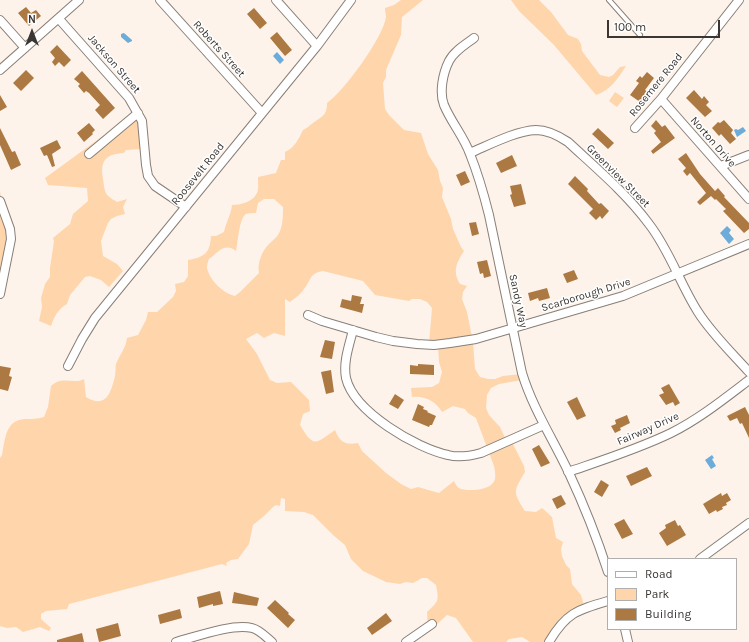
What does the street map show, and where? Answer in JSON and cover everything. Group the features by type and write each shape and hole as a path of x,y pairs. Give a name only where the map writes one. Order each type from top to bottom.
{"street":[{"path":"0,70 79,0"},
{"name":"Roberts Street","path":"160,0 262,113"},
{"path":"276,0 318,46"},
{"name":"Roosevelt Road","path":"68,366 95,318 318,46 351,0"},
{"name":"Rosemere Road","path":"635,128 661,99 739,0"},
{"name":"Jackson Street","path":"59,19 129,98 138,113 142,121 148,176 155,186 186,207"},
{"path":"0,20 25,48"},
{"name":"Sandy Way","path":"474,38 462,47 450,60 445,72 441,94 444,106 470,153 489,215 527,390 592,524 607,569"},
{"name":"Norton Drive","path":"661,99 749,199"},
{"path":"89,154 138,113"},
{"name":"Greenview Street","path":"470,153 514,135 536,130 559,136 568,142 627,197 657,236 702,319 749,372"},
{"path":"721,166 749,155"},
{"path":"0,201 10,230 11,239 0,294"},
{"name":"Scarborough Drive","path":"308,315 322,321 393,341 434,345 476,339 623,296 749,244"},
{"path":"353,330 345,362 348,385 363,406 386,426 405,437 434,451 460,457 481,453 544,425"},
{"name":"Fairway Drive","path":"568,472 648,444 672,433 702,415 749,380"},
{"path":"701,558 749,523"},
{"path":"549,642 560,625 570,615 580,610 607,601"},
{"path":"406,642 432,624"},
{"path":"176,642 225,629 240,627 252,628 264,634 272,642"},
{"path":"625,630 628,642"}],"lane":[{"path":"609,0 640,35"}],"green space":[{"path":"401,0 423,0 402,17 401,35 386,70 386,77 383,83 385,109 404,130 421,133 428,154 438,170 443,188 442,197 451,219 453,229 464,251 456,267 456,275 460,284 467,286 463,292 462,299 467,312 473,342 475,369 480,377 488,379 521,374 522,380 499,384 491,388 487,395 486,408 489,415 500,427 507,442 512,442 524,466 525,472 517,487 516,495 525,511 536,512 542,508 552,517 556,538 563,542 561,549 562,556 566,565 570,569 572,584 581,595 585,609 570,617 549,642 530,642 522,637 509,639 506,642 473,642 456,618 447,615 428,630 427,612 436,603 438,598 436,585 427,578 422,578 413,583 406,582 400,584 386,582 363,571 351,559 345,545 313,515 304,512 285,511 285,499 281,498 280,506 276,505 273,507 253,525 249,544 238,559 231,560 226,563 227,566 222,564 69,604 67,609 46,611 41,614 41,619 51,628 49,631 40,627 23,632 16,627 7,628 0,626 0,458 2,455 5,437 10,427 18,420 44,417 48,407 51,386 60,381 80,381 84,379 86,397 98,401 103,400 106,397 112,388 116,364 127,338 138,335 146,320 148,312 157,312 173,297 176,291 175,284 184,282 188,276 188,260 202,256 206,253 211,236 216,236 224,232 232,205 242,204 253,199 258,191 258,177 276,173 281,160 285,160 285,152 296,143 303,130 325,113 327,103 352,76 378,38 386,17 385,8 394,5","holes":["264,199 274,199 283,207 281,229 262,254 259,261 259,273 235,296 226,292 214,282 207,268 208,262 209,259 222,249 228,247 236,251 240,225 244,216 246,214 256,213 258,203","323,271 363,281 375,295 409,301 412,299 420,299 427,302 432,308 429,344 438,345 439,362 442,372 439,383 432,387 411,388 412,397 421,397 430,400 437,405 442,412 453,406 465,409 476,418 494,466 495,478 494,482 490,486 476,490 466,490 458,487 454,481 439,493 418,487 411,489 386,473 362,451 358,443 350,444 341,440 335,430 316,441 312,441 305,433 300,425 303,414 310,411 309,400 291,382 277,383 270,380 257,354 246,339 257,333 264,338 274,333 285,336 285,299 290,302 301,293 313,275"]},
{"path":"511,0 539,0 551,12 568,35 578,39 581,44 582,51 600,75 609,77 613,75 620,67 626,66 610,87 596,95 554,45 519,11"},
{"path":"615,92 624,98 617,107 609,101"},
{"path":"136,112 138,113 141,149 126,150 124,153 112,155 105,160 102,167 104,187 107,195 117,202 127,199 123,207 125,214 111,219 101,241 103,256 117,264 123,271 109,287 101,280 90,276 85,277 70,295 67,304 61,308 51,326 39,321 42,307 41,298 45,284 50,277 54,241 53,238 70,224 73,214 88,201 87,188 48,185 45,178"},
{"path":"0,192 7,221 8,243 0,277"}],"water":[{"path":"124,33 132,41 128,43 121,37 121,34"},
{"path":"277,52 284,60 280,64 273,56"},
{"path":"743,127 746,131 737,137 734,130 738,130"},
{"path":"727,226 731,230 729,233 734,239 729,244 720,233"},
{"path":"712,455 714,458 712,459 716,466 711,469 705,460"}],"building":[{"path":"26,7 31,13 36,10 41,16 29,26 18,13"},
{"path":"254,8 267,23 260,29 247,14"},
{"path":"277,32 292,50 285,56 270,38"},
{"path":"57,45 71,60 64,67 59,62 55,66 52,62 55,58 50,52"},
{"path":"26,70 34,78 21,91 13,83"},
{"path":"82,71 115,108 103,119 95,110 100,105 89,93 86,91 84,93 78,86 80,84 74,79"},
{"path":"647,72 654,78 645,90 648,92 640,102 630,95 639,83 636,81 640,76 642,78"},
{"path":"694,90 702,99 704,96 709,102 706,105 712,111 705,117 686,98"},
{"path":"0,95 7,107 0,111"},
{"path":"656,120 662,127 665,125 675,138 653,154 651,151 661,142 654,133 656,131 651,126"},
{"path":"724,120 733,130 731,133 736,139 730,144 721,134 719,136 712,128 718,122 720,123"},
{"path":"89,123 95,130 92,133 93,134 84,142 77,133"},
{"path":"0,128 12,152 15,151 21,165 11,170 0,145"},
{"path":"598,128 614,143 608,149 592,134"},
{"path":"57,140 61,148 52,154 55,166 52,167 47,155 44,156 40,148"},
{"path":"686,153 700,174 715,191 718,188 725,196 724,197 749,223 749,229 744,233 723,211 726,209 716,199 715,200 711,196 700,205 697,202 706,193 690,173 687,176 683,171 686,168 678,159"},
{"path":"512,155 517,166 501,173 496,163"},
{"path":"465,171 470,182 461,186 456,175"},
{"path":"575,176 588,189 587,191 599,204 601,203 609,211 602,219 600,216 596,220 589,213 593,209 568,184"},
{"path":"521,184 526,204 514,207 510,195 512,194 510,186"},
{"path":"476,222 479,234 472,236 469,223"},
{"path":"487,260 491,276 484,278 483,273 480,274 477,262"},
{"path":"574,270 578,279 567,283 563,274"},
{"path":"547,288 550,298 539,301 538,298 530,301 528,293"},
{"path":"352,295 362,297 360,304 364,304 362,313 340,307 342,299 351,301"},
{"path":"325,340 335,342 332,359 320,357"},
{"path":"418,364 434,365 434,375 410,374 410,365 418,366"},
{"path":"0,366 11,368 9,376 12,377 8,391 0,389"},
{"path":"331,370 334,392 326,394 321,372"},
{"path":"669,384 680,403 675,406 673,402 666,405 659,395 664,393 661,388"},
{"path":"395,394 404,400 398,409 389,404"},
{"path":"577,397 586,416 577,420 567,402"},
{"path":"418,404 424,407 423,409 428,411 427,412 436,416 432,425 429,427 412,420"},
{"path":"745,407 749,415 749,438 742,423 740,424 737,418 730,421 727,416"},
{"path":"627,415 630,423 620,428 621,430 615,433 611,426 616,424 615,420"},
{"path":"539,445 550,463 541,467 532,449"},
{"path":"647,467 652,476 631,486 626,476"},
{"path":"601,480 609,485 602,497 594,492"},
{"path":"721,493 722,496 727,493 731,500 726,503 727,505 722,507 723,509 717,512 716,510 709,514 703,504"},
{"path":"561,495 566,504 557,509 552,499"},
{"path":"624,519 633,534 622,539 614,524"},
{"path":"675,520 686,535 667,546 659,533 666,528 665,525"},
{"path":"220,591 223,604 213,606 213,604 199,608 197,597"},
{"path":"234,592 259,598 257,606 232,603"},
{"path":"275,600 295,620 288,628 267,608"},
{"path":"180,609 182,618 160,624 158,615"},
{"path":"386,613 392,621 372,635 367,628"},
{"path":"118,623 121,636 99,642 96,629"},
{"path":"82,633 84,642 57,642 57,640"}]}
